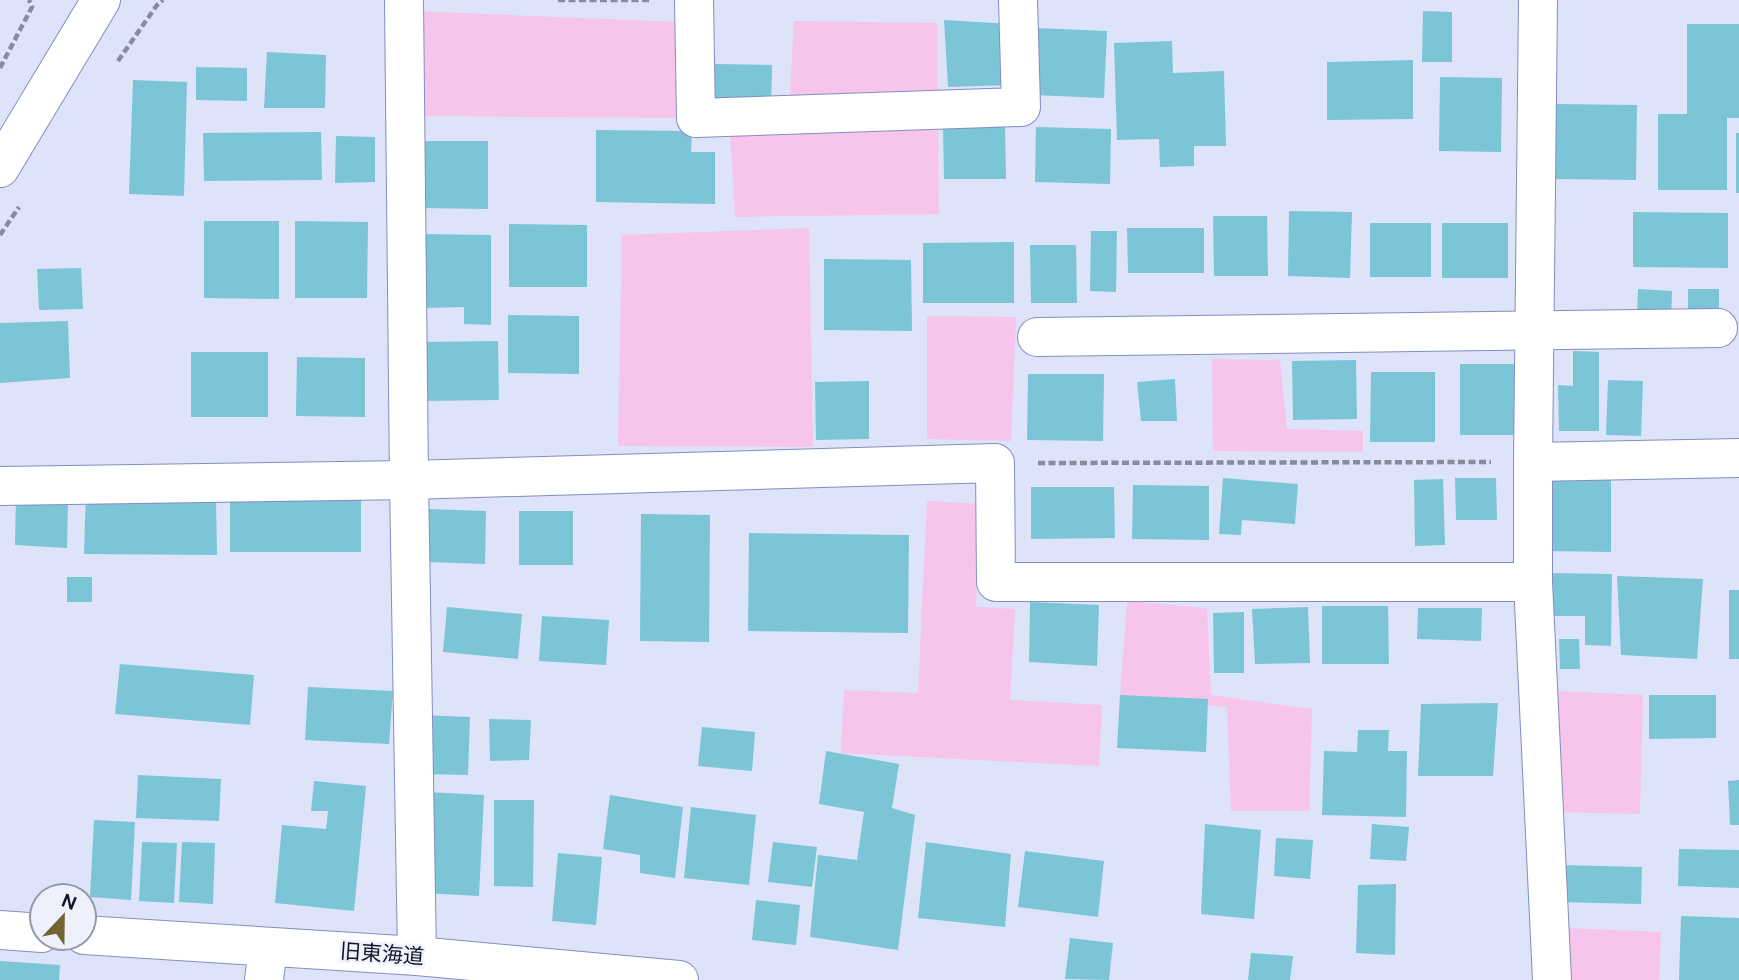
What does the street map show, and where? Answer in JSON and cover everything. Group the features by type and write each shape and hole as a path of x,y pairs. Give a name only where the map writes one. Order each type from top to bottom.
{"street":[{"path":"0,168 101,0"},
{"path":"404,0 417,956"},
{"path":"694,0 696,118 1021,107 1018,0"},
{"path":"1538,0 1533,582 1552,980"},
{"path":"1037,337 1718,328"},
{"path":"1532,462 1739,458"},
{"path":"0,486 409,480 995,463 996,582 1533,582"},
{"path":"0,930 28,932"},
{"name":"旧東海道","path":"98,937 266,964 417,956 679,980"}],"path":[{"path":"0,68 32,7 29,0"},
{"path":"157,5 163,0"},
{"path":"558,0 694,0"},
{"path":"995,463 1532,462"}],"shaded area":[{"path":"415,11 678,22 676,118 420,116"},
{"path":"794,21 937,23 939,214 735,217 730,130 788,124"},
{"path":"809,228 813,447 618,446 622,235"},
{"path":"927,316 1016,317 1011,441 927,439"},
{"path":"1212,359 1280,360 1287,429 1363,431 1363,452 1213,451"},
{"path":"927,501 980,504 976,607 1015,609 1010,700 1102,705 1099,766 841,753 844,690 918,693"},
{"path":"1127,601 1207,608 1211,695 1312,709 1309,811 1231,811 1227,707 1120,698"},
{"path":"1556,691 1643,695 1640,814 1553,812"},
{"path":"1565,928 1661,932 1659,980 1563,980"}],"building":[{"path":"1423,11 1452,12 1452,62 1422,62"},
{"path":"944,20 1011,24 1011,85 948,87"},
{"path":"1687,24 1739,24 1739,118 1727,118 1727,190 1658,190 1658,114 1687,114"},
{"path":"1036,28 1107,31 1104,98 1034,95"},
{"path":"1172,41 1173,73 1224,71 1226,146 1194,146 1194,166 1160,167 1159,139 1117,140 1114,43"},
{"path":"267,52 326,55 325,108 264,108"},
{"path":"1413,60 1413,119 1327,120 1327,62"},
{"path":"714,64 772,65 771,112 713,112"},
{"path":"196,67 247,68 247,101 196,100"},
{"path":"1440,77 1502,78 1501,152 1439,151"},
{"path":"133,80 187,82 184,196 129,194"},
{"path":"1556,104 1637,105 1636,180 1556,179"},
{"path":"943,127 1005,127 1006,179 944,179"},
{"path":"1036,127 1111,129 1110,184 1035,182"},
{"path":"596,130 692,131 691,152 715,152 715,204 596,202"},
{"path":"321,132 322,180 204,181 203,133"},
{"path":"1736,133 1739,133 1739,193 1736,193"},
{"path":"336,136 375,137 375,182 335,183"},
{"path":"421,141 488,141 488,209 421,208"},
{"path":"1289,211 1352,212 1350,278 1288,276"},
{"path":"1633,212 1728,213 1728,268 1633,267"},
{"path":"1213,216 1267,216 1268,276 1214,276"},
{"path":"204,221 279,221 279,299 204,298"},
{"path":"295,221 368,222 367,298 295,298"},
{"path":"1370,223 1431,223 1431,277 1370,277"},
{"path":"1442,223 1508,223 1508,278 1442,278"},
{"path":"509,224 587,225 587,287 509,287"},
{"path":"1127,228 1204,228 1204,273 1128,273"},
{"path":"1091,231 1117,231 1116,292 1090,291"},
{"path":"423,234 491,235 491,325 464,324 464,307 423,308"},
{"path":"1014,242 1014,303 923,303 923,243"},
{"path":"1030,245 1076,245 1077,303 1031,303"},
{"path":"824,259 911,260 912,331 824,330"},
{"path":"81,268 83,309 39,310 37,269"},
{"path":"1638,289 1672,291 1671,321 1637,320"},
{"path":"1688,289 1719,289 1719,320 1688,320"},
{"path":"508,315 579,316 579,374 508,373"},
{"path":"68,321 70,378 0,383 0,323"},
{"path":"498,341 499,400 422,401 421,342"},
{"path":"1573,351 1599,352 1599,431 1559,431 1558,385 1573,386"},
{"path":"191,352 268,352 268,417 191,417"},
{"path":"297,357 365,358 365,417 296,416"},
{"path":"1356,360 1357,419 1293,420 1292,361"},
{"path":"1460,364 1518,364 1518,435 1460,435"},
{"path":"1371,372 1435,372 1435,442 1370,442"},
{"path":"1028,374 1104,374 1103,441 1027,440"},
{"path":"1175,379 1177,421 1141,421 1137,382"},
{"path":"1608,380 1643,381 1641,436 1606,435"},
{"path":"869,381 869,439 816,440 815,382"},
{"path":"1547,477 1611,478 1611,552 1546,551"},
{"path":"1223,478 1298,484 1295,524 1242,520 1241,535 1219,534"},
{"path":"1455,478 1496,478 1497,520 1456,520"},
{"path":"1443,479 1445,545 1415,546 1414,480"},
{"path":"1133,485 1209,486 1209,540 1132,539"},
{"path":"1031,487 1114,487 1115,538 1031,539"},
{"path":"86,492 216,495 217,555 84,554"},
{"path":"230,492 361,493 361,552 230,552"},
{"path":"16,495 68,498 67,548 15,545"},
{"path":"429,509 486,511 485,564 427,562"},
{"path":"519,511 573,511 573,565 519,565"},
{"path":"641,514 710,515 709,642 640,641"},
{"path":"749,533 909,535 908,633 748,631"},
{"path":"1549,573 1612,574 1611,646 1585,645 1585,616 1549,616"},
{"path":"1617,576 1703,579 1697,659 1621,655"},
{"path":"67,577 92,577 92,602 67,602"},
{"path":"1729,590 1739,590 1739,659 1729,659"},
{"path":"1030,602 1099,605 1097,666 1029,662"},
{"path":"1322,606 1388,606 1389,664 1322,664"},
{"path":"447,607 522,614 518,659 443,652"},
{"path":"1308,607 1310,663 1255,664 1252,609"},
{"path":"1418,608 1482,608 1481,641 1417,639"},
{"path":"1244,612 1244,673 1214,673 1213,613"},
{"path":"542,616 609,620 606,665 539,661"},
{"path":"1559,639 1579,639 1580,669 1560,669"},
{"path":"120,664 254,675 250,725 115,714"},
{"path":"308,687 393,691 389,744 305,740"},
{"path":"1120,695 1208,699 1206,752 1117,748"},
{"path":"1649,695 1716,695 1716,738 1649,739"},
{"path":"1498,703 1493,776 1418,776 1421,704"},
{"path":"421,715 470,717 468,775 419,774"},
{"path":"489,719 531,720 529,760 490,761"},
{"path":"702,727 755,732 752,771 698,766"},
{"path":"1358,730 1389,730 1388,751 1407,751 1406,817 1322,815 1324,751 1357,752"},
{"path":"826,751 899,764 892,808 915,815 898,950 810,937 818,855 857,860 864,812 819,804"},
{"path":"138,775 221,779 219,821 136,818"},
{"path":"1739,780 1739,825 1730,825 1728,781"},
{"path":"314,781 366,786 354,911 275,903 282,825 326,829 328,811 311,811"},
{"path":"427,792 484,795 479,896 422,893"},
{"path":"610,795 683,807 675,878 640,873 640,855 603,849"},
{"path":"494,800 534,800 533,887 494,886"},
{"path":"691,807 756,815 749,885 684,878"},
{"path":"94,820 135,822 131,900 98,898 98,882 91,882"},
{"path":"1205,824 1261,830 1254,919 1201,914"},
{"path":"1372,824 1409,827 1406,861 1370,859"},
{"path":"1276,838 1313,840 1310,879 1274,876"},
{"path":"142,842 177,843 174,903 139,901"},
{"path":"182,842 215,843 213,904 179,902"},
{"path":"773,842 817,847 812,887 768,882"},
{"path":"926,842 1011,854 1005,927 918,918"},
{"path":"1679,849 1739,850 1739,888 1678,886"},
{"path":"1025,851 1104,861 1098,917 1018,907"},
{"path":"558,853 602,857 596,925 552,921"},
{"path":"1559,865 1642,867 1641,904 1558,902"},
{"path":"1396,884 1395,955 1356,953 1358,885"},
{"path":"756,900 800,905 796,945 752,940"},
{"path":"1681,916 1739,918 1739,980 1679,980"},
{"path":"1070,938 1113,943 1109,980 1065,979"},
{"path":"1251,953 1293,956 1290,980 1248,980"},
{"path":"0,961 60,965 59,980 0,980"}]}
